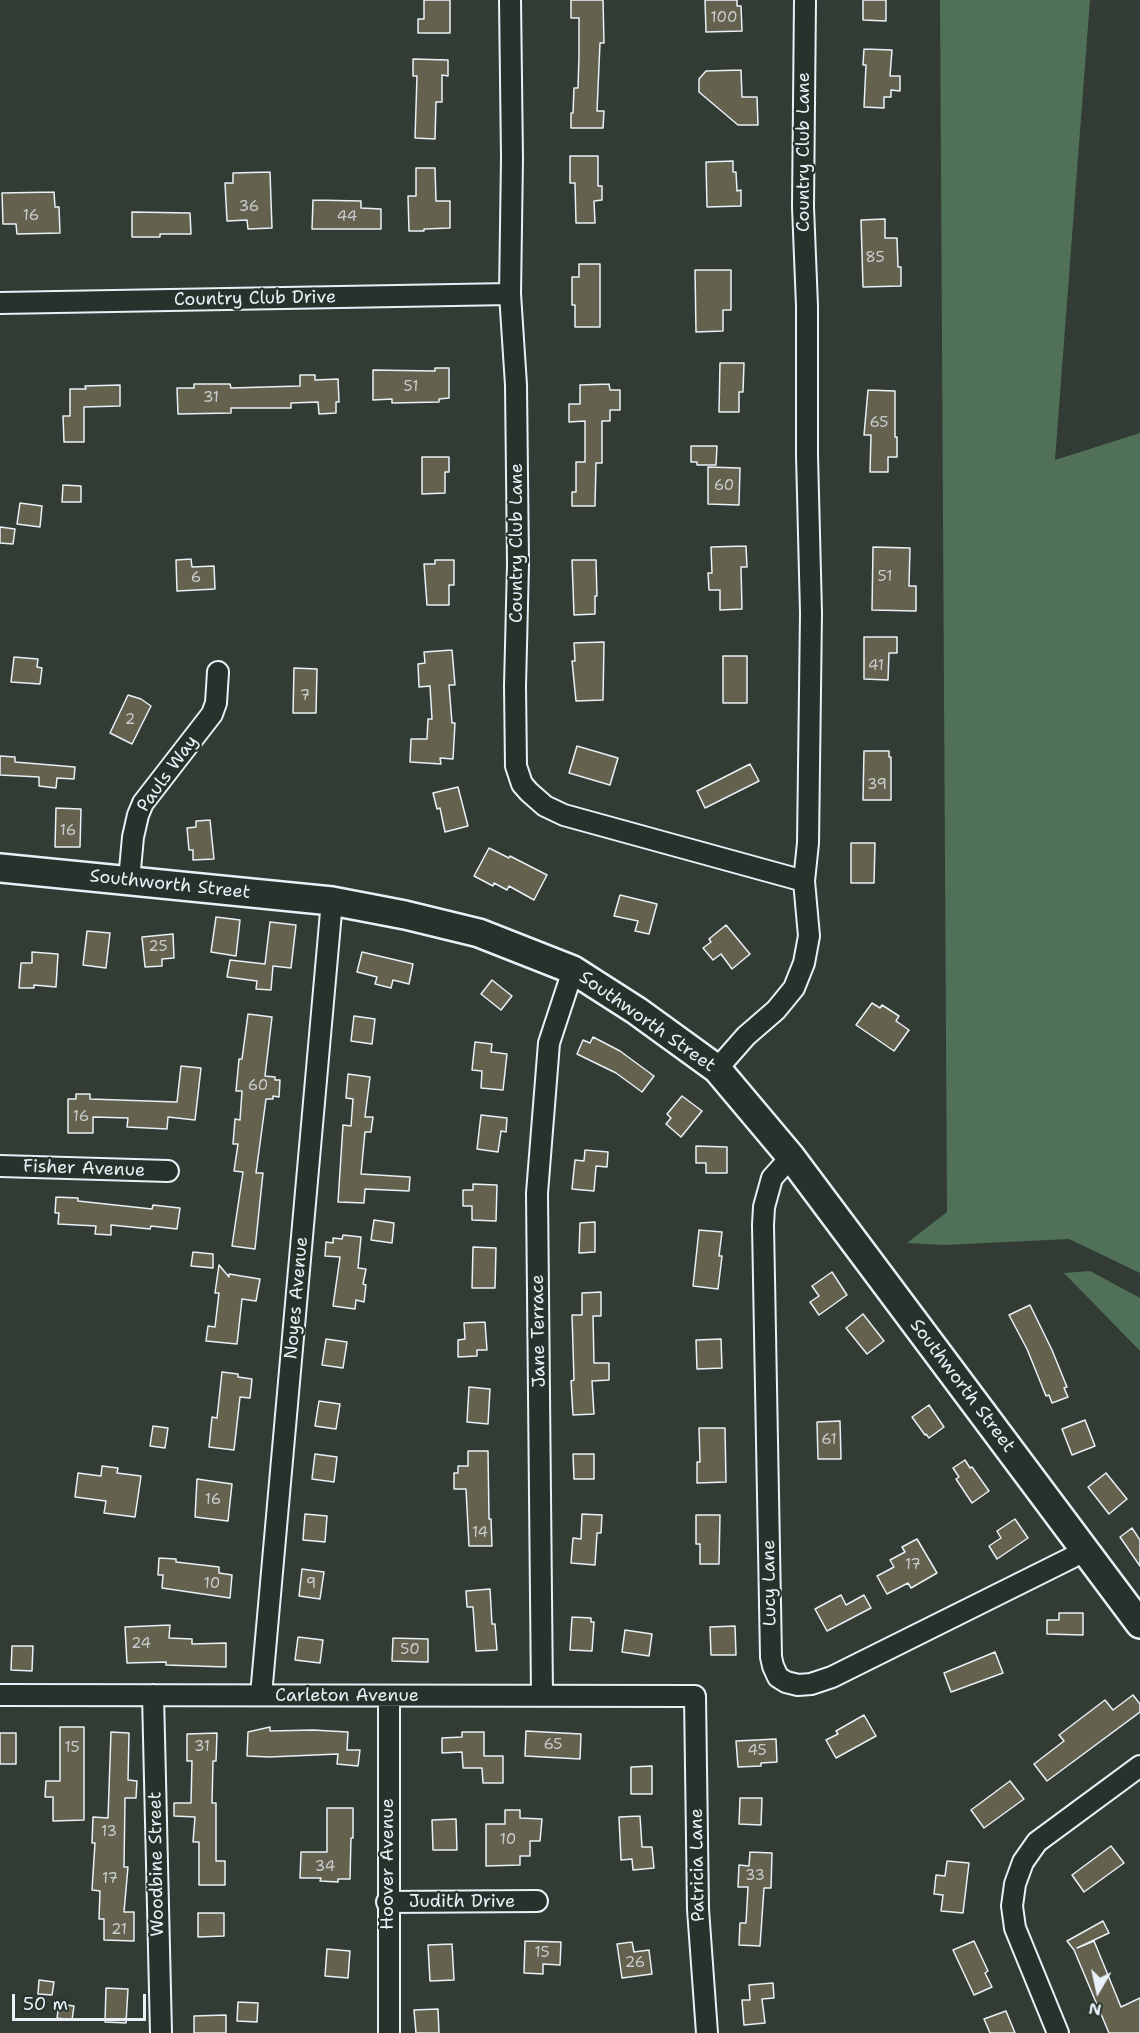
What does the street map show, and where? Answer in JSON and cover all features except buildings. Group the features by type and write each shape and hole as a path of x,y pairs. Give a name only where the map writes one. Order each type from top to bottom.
{"street":[{"name":"Country Club Lane","path":"510,0 512,158 510,294 517,416 516,766 522,784 545,806 564,815 804,881"},
{"name":"Country Club Lane","path":"717,1069 746,1036 785,999 800,976 808,936 804,881 808,843 811,624 807,455 807,306 803,207 806,0"},
{"name":"Country Club Drive","path":"0,303 510,294"},
{"name":"Pauls Way","path":"129,880 133,837 143,803 212,714 216,703 218,672"},
{"name":"Southworth Street","path":"0,868 332,901 405,915 479,933 573,970 637,1011 717,1069 791,1157 1140,1624"},
{"name":"Noyes Avenue","path":"261,1695 332,901"},
{"name":"Jane Terrace","path":"543,1696 537,1193 549,1043 573,970"},
{"name":"Lucy Lane","path":"791,1157 772,1178 764,1207 763,1225 771,1657 778,1677 798,1685 811,1684 832,1677 1084,1550"},
{"name":"Fisher Avenue","path":"0,1166 168,1171"},
{"name":"Carleton Avenue","path":"0,1695 695,1696"},
{"name":"Woodbine Street","path":"153,1695 161,2033"},
{"name":"Hoover Avenue","path":"389,1696 387,1902 389,2033"},
{"name":"Patricia Lane","path":"695,1696 698,1909 707,2033"},
{"path":"1058,2033 1015,1928 1012,1906 1015,1884 1023,1862 1037,1842 1140,1766"},
{"name":"Judith Drive","path":"387,1902 537,1901"}],"green space":[{"path":"940,0 1090,0 1055,460 1140,433 1140,1273 1069,1239 945,1245 907,1243 947,1212"},
{"path":"1090,1271 1140,1298 1140,1351 1064,1273"}]}
